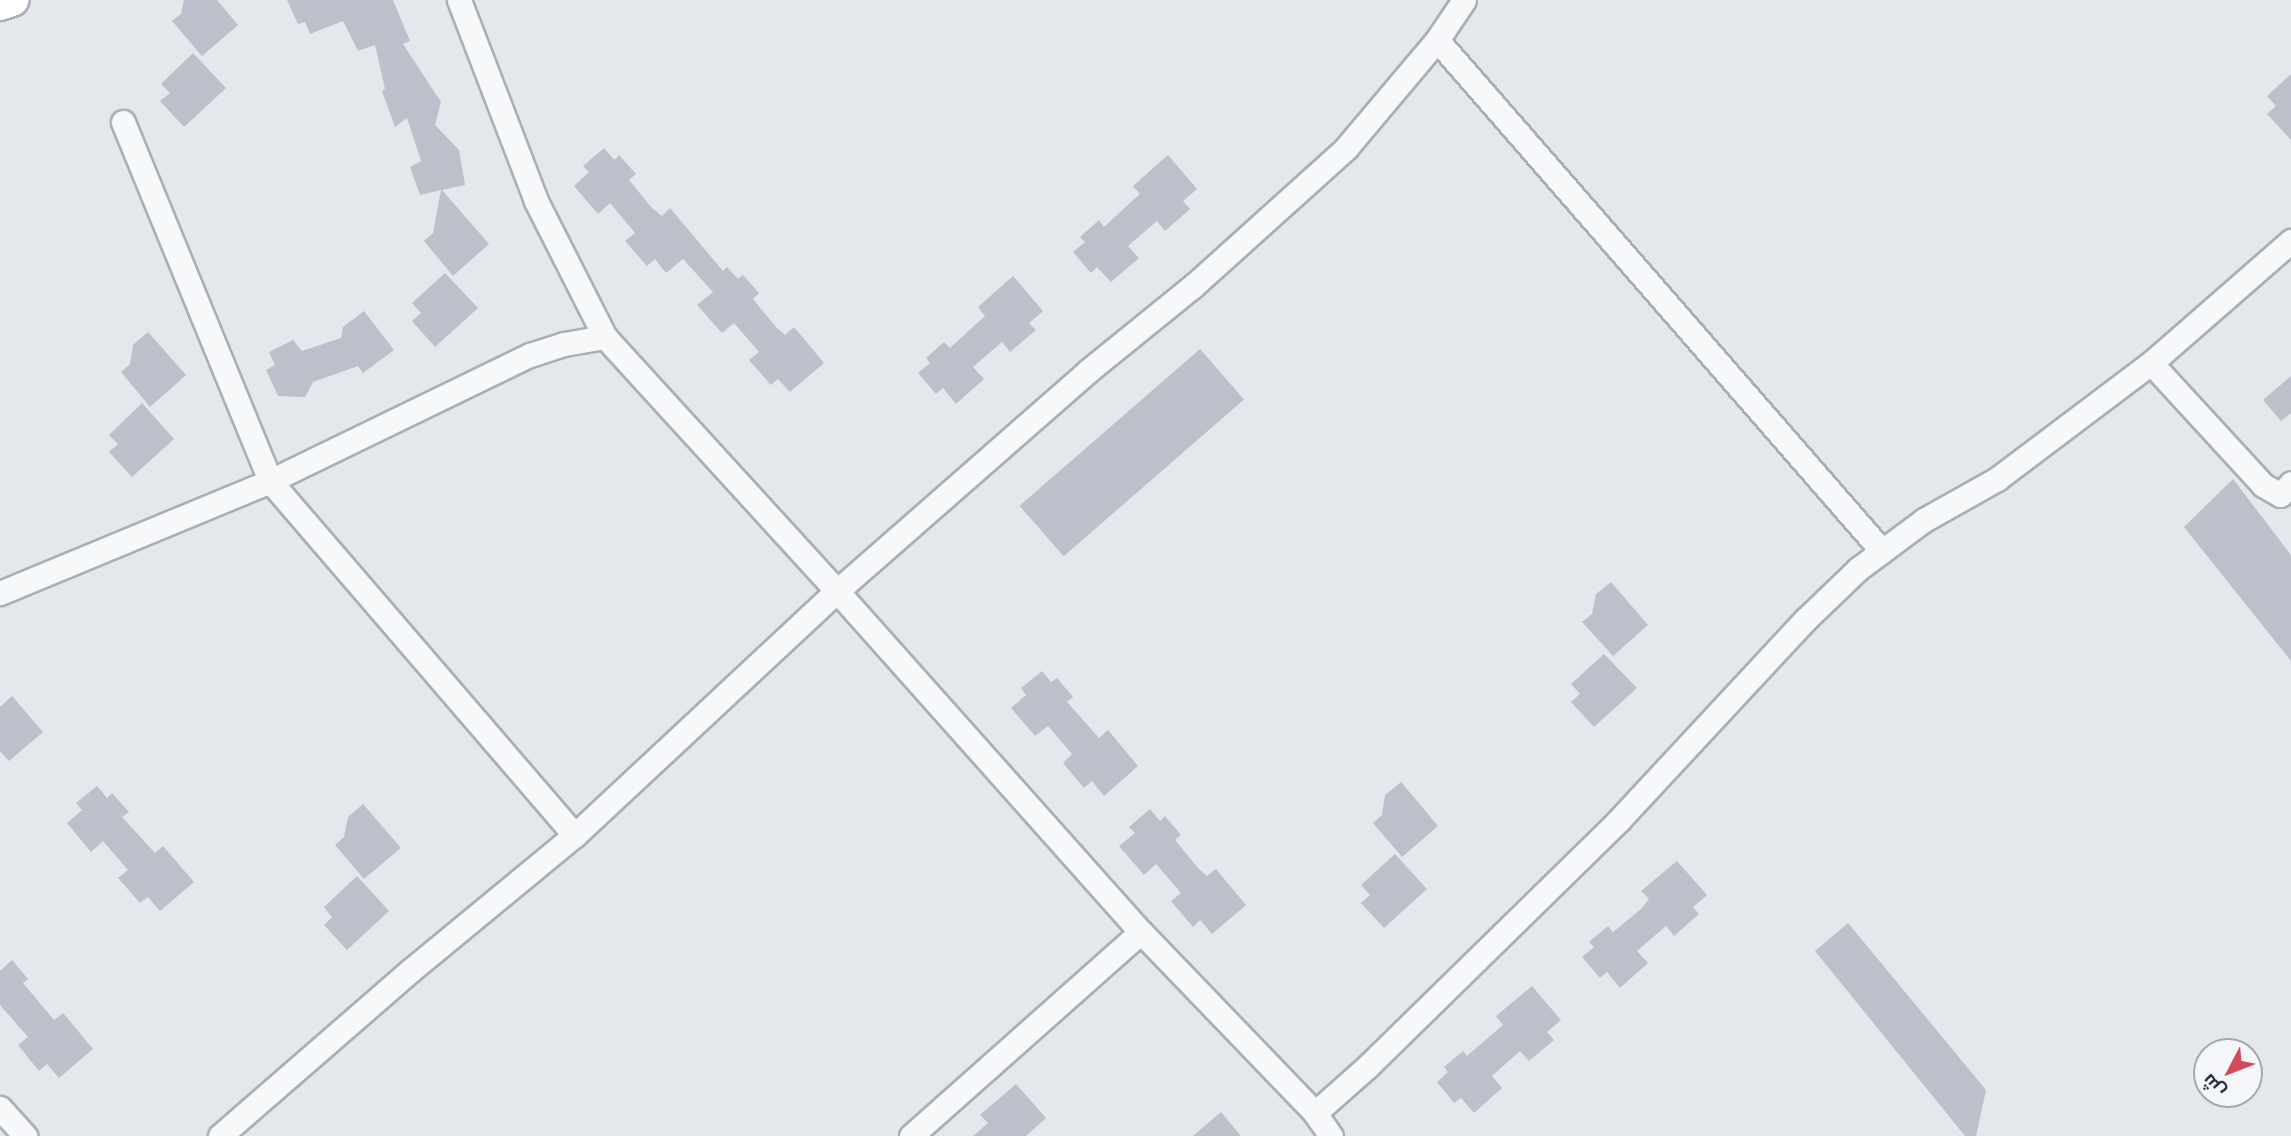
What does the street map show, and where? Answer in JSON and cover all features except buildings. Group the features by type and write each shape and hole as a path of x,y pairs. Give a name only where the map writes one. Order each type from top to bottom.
{"street":[{"path":"0,4 12,0"},
{"path":"459,0 536,201 605,337 837,591 1141,932 1315,1113 1331,1136"},
{"path":"220,1136 411,970 575,835 837,591 1088,371 1193,286 1346,148 1437,40 1464,0"},
{"path":"1437,40 1882,551"},
{"path":"123,122 270,481 575,835"},
{"path":"1315,1113 1368,1066 1619,820 1805,620 1858,569 1924,520 1997,478 2151,363 2291,241"},
{"path":"0,593 270,481 481,376 530,355 605,337"},
{"path":"2151,363 2250,473 2287,496"},
{"path":"911,1136 1141,932"},
{"path":"0,1108 25,1136"}]}
